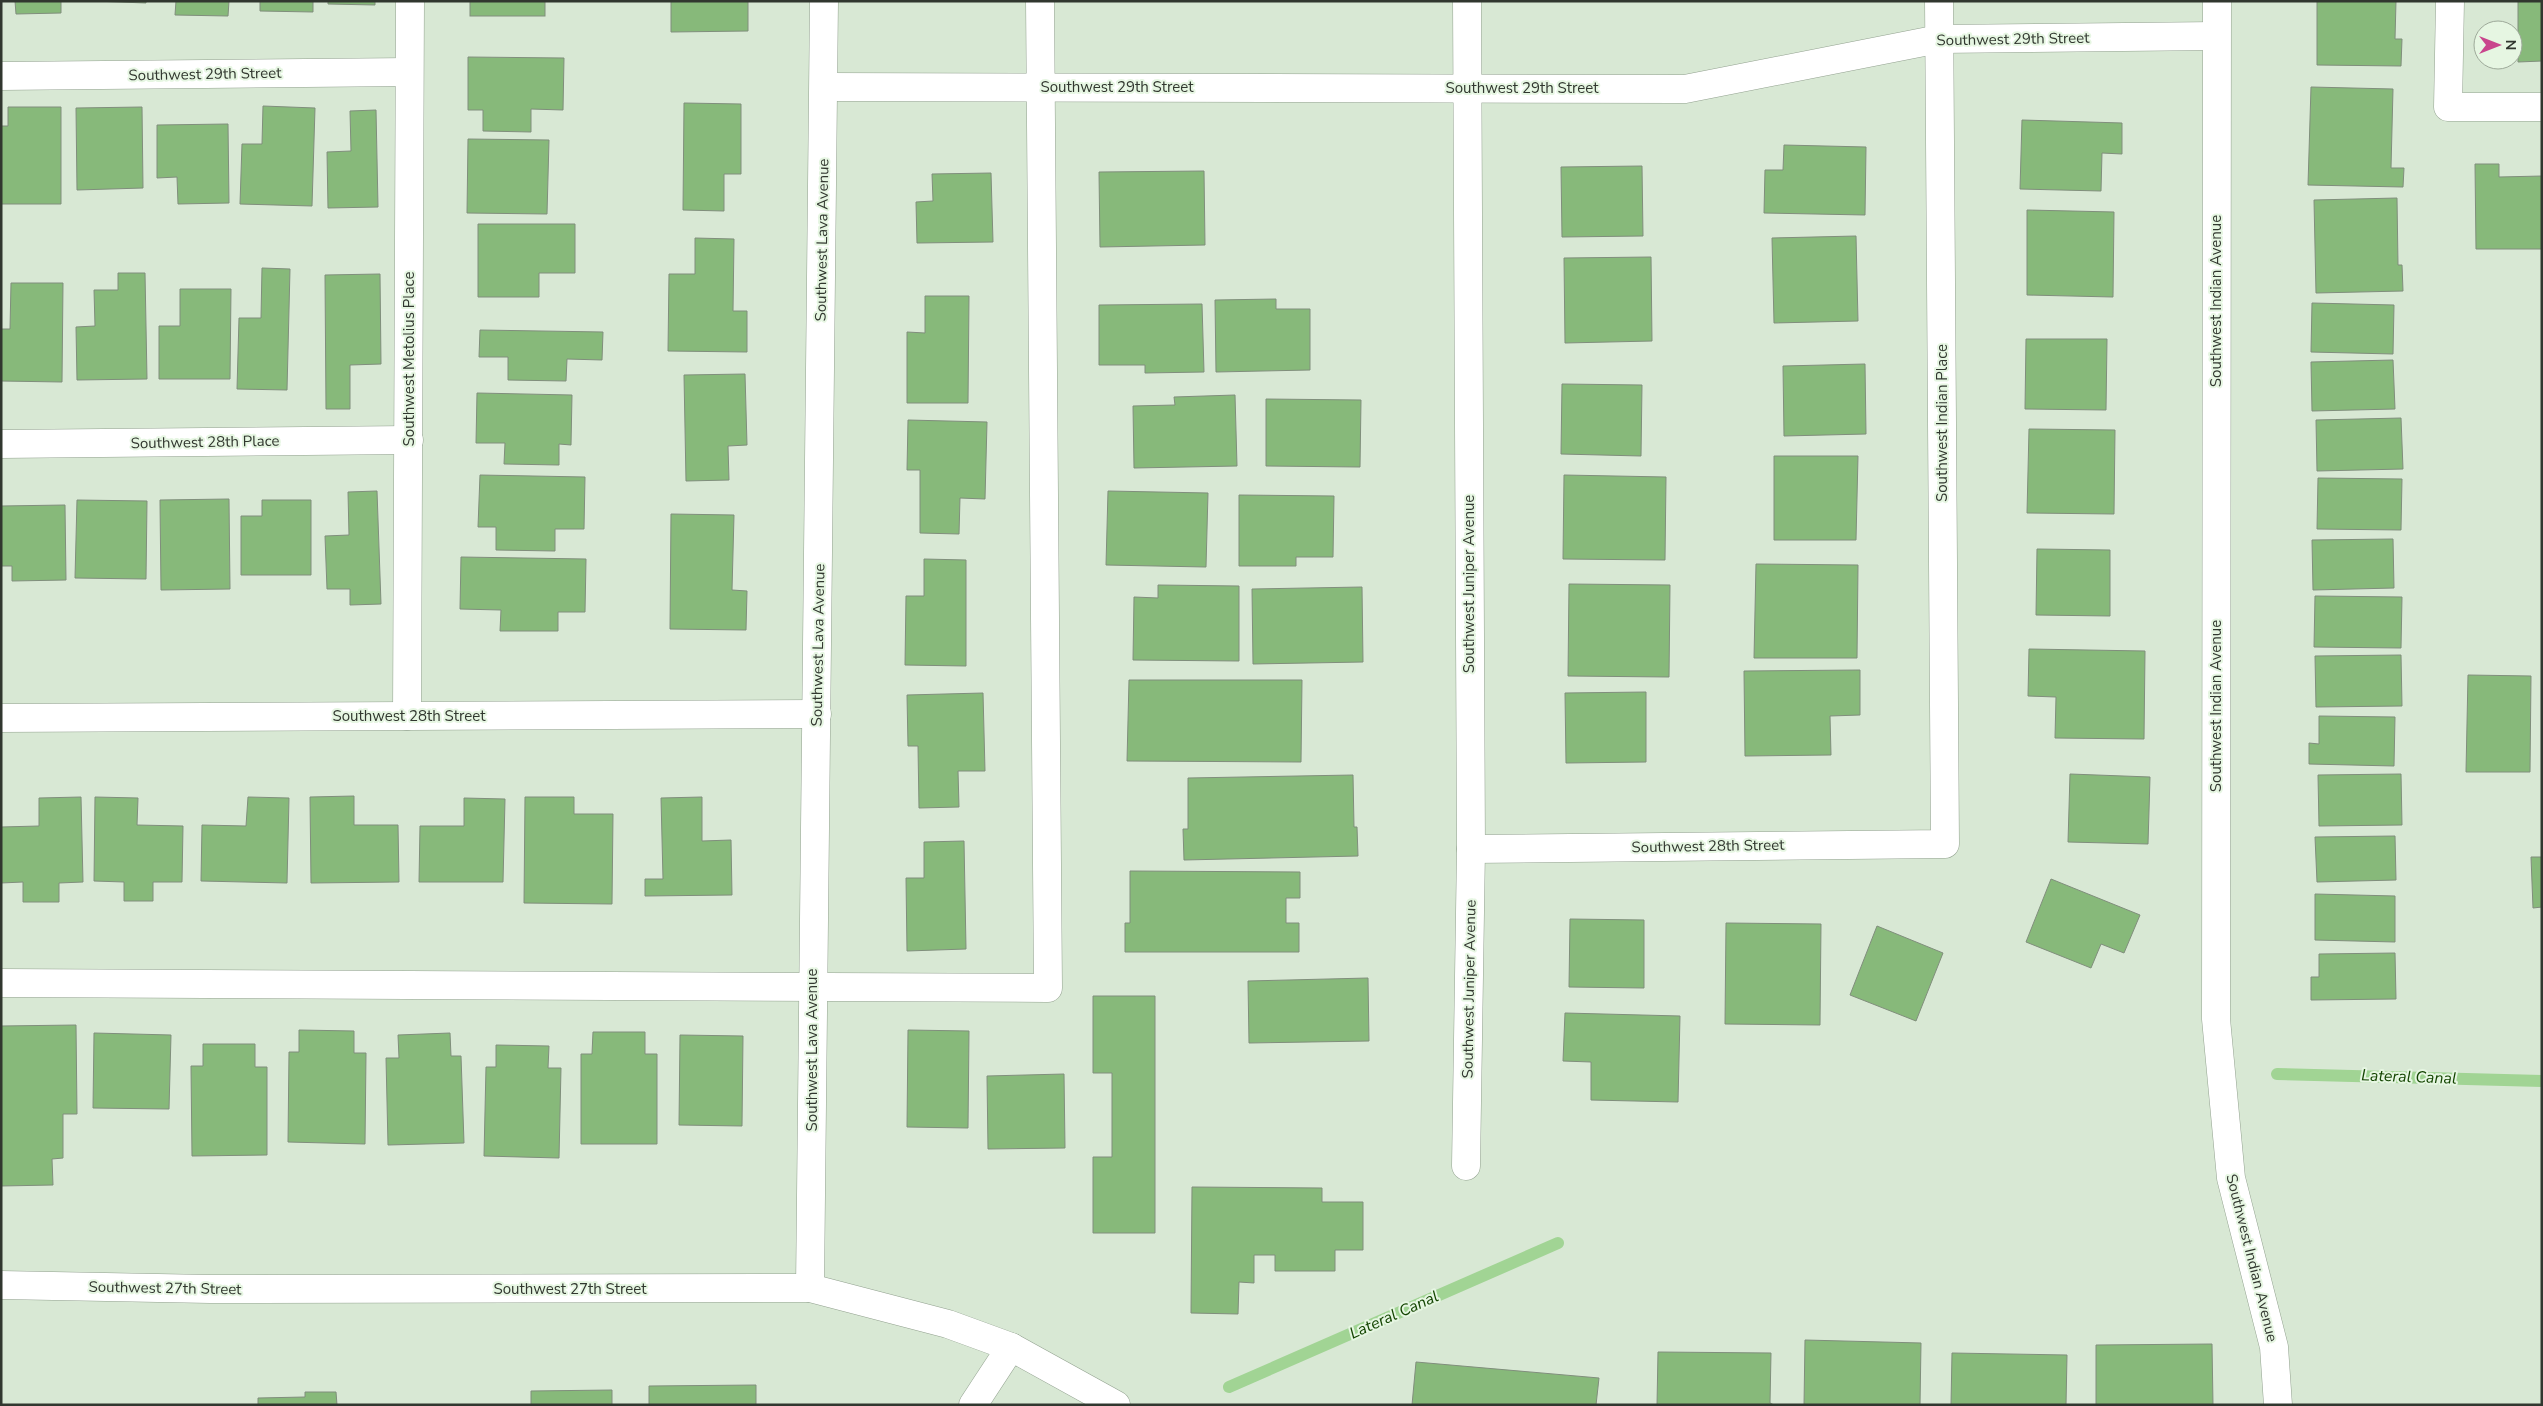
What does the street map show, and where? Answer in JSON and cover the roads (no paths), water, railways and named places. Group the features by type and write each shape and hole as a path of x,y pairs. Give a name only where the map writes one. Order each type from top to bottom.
{"street":[{"name":"Southwest Metolius Place","path":"407,716 410,1"},
{"name":"Southwest Lava Avenue","path":"810,1288 824,1"},
{"path":"1,984 1048,988 1040,1"},
{"name":"Southwest Juniper Avenue","path":"1466,1166 1471,849 1467,1"},
{"name":"Southwest Indian Place","path":"1939,1 1945,844"},
{"name":"Southwest Indian Avenue","path":"2217,1 2216,1019 2231,1178 2274,1347 2278,1405"},
{"path":"2450,1 2448,107 2542,107"},
{"name":"Southwest 29th Street","path":"824,88 1686,89 1939,39 2216,36"},
{"name":"Southwest 29th Street","path":"1,76 409,72"},
{"name":"Southwest 28th Place","path":"1,444 409,440"},
{"name":"Southwest 28th Street","path":"1,718 817,714"},
{"name":"Southwest 28th Street","path":"1471,849 1945,844"},
{"name":"Southwest 27th Street","path":"1,1285 220,1289 810,1288 948,1324 1011,1347 1116,1405"},
{"path":"973,1405 1011,1347"}],"waterway":[{"name":"Lateral Canal","path":"2277,1074 2542,1081"},
{"name":"Lateral Canal","path":"1229,1387 1558,1243"}]}
